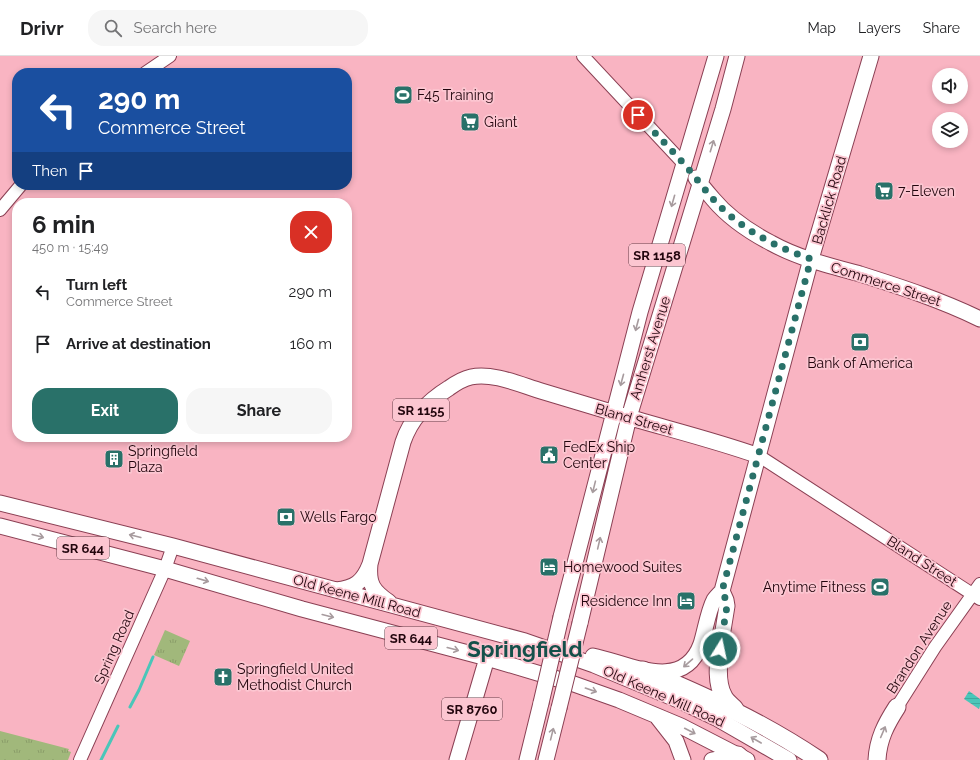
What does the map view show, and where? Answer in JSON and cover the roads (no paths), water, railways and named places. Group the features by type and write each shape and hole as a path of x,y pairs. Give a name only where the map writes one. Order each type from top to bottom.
{"highway":[{"path":"720,649 720,687 724,697 738,712"},
{"path":"643,670 695,691 738,712 819,760"},
{"path":"877,760 880,739 885,726 897,707"}],"main road":[{"name":"Amherst Avenue","path":"527,760 561,617 640,312 716,56"},
{"name":"Amherst Avenue","path":"546,760 629,417 723,109 737,56"},
{"name":"Backlick Road","path":"526,641 601,657 643,670 664,673 674,671 691,661 700,645 714,601 722,591 811,259 869,59"},
{"name":"Commerce Street","path":"683,163 713,200 752,232 772,244 811,259 914,291 980,319"},
{"name":"Bland Street","path":"370,564 405,435 416,416 424,407 438,395 457,383 471,377 492,378 512,382 613,413 734,447 759,456"},
{"name":"Old Keene Mill Road","path":"0,503 173,546 526,641 594,665 678,700 716,718 789,760"},
{"name":"Old Keene Mill Road","path":"0,526 165,569 302,609 487,658 571,683 655,714 743,758"},
{"path":"335,590 356,585 364,576 370,564"},
{"path":"370,564 370,580 373,588 381,596 397,607"},
{"name":"Backlick Road","path":"720,649 727,606 722,591"},
{"name":"SR 8760","path":"456,760 487,658"},
{"path":"655,714 676,741 683,760"},
{"path":"712,760 743,758"}],"street":[{"path":"152,68 170,56"},
{"name":"Commerce Street","path":"583,56 683,163"},
{"path":"0,210 17,190"},
{"name":"Bland Street","path":"759,456 977,592"},
{"name":"Spring Road","path":"80,760 165,569 173,546"},
{"name":"Brandon Avenue","path":"897,707 934,647 977,592"}],"water":[{"path":"969,691 980,699 979,709 964,699"}],"waterway":[{"path":"130,707 153,657"},
{"path":"101,760 118,726"}],"place":[{"name":"F45 Training","path":"403,95"},
{"name":"Giant","path":"470,122"},
{"name":"7-Eleven","path":"884,191"},
{"name":"Bank of America","path":"860,342"},
{"name":"FedEx Ship Center","path":"549,455"},
{"name":"Springfield Plaza","path":"114,459"},
{"name":"Wells Fargo","path":"286,517"},
{"name":"Homewood Suites","path":"549,567"},
{"name":"Anytime Fitness","path":"880,587"},
{"name":"Residence Inn","path":"686,601"},
{"name":"Springfield United Methodist Church","path":"223,677"}],"district":[{"name":"Springfield","path":"525,649"}]}
